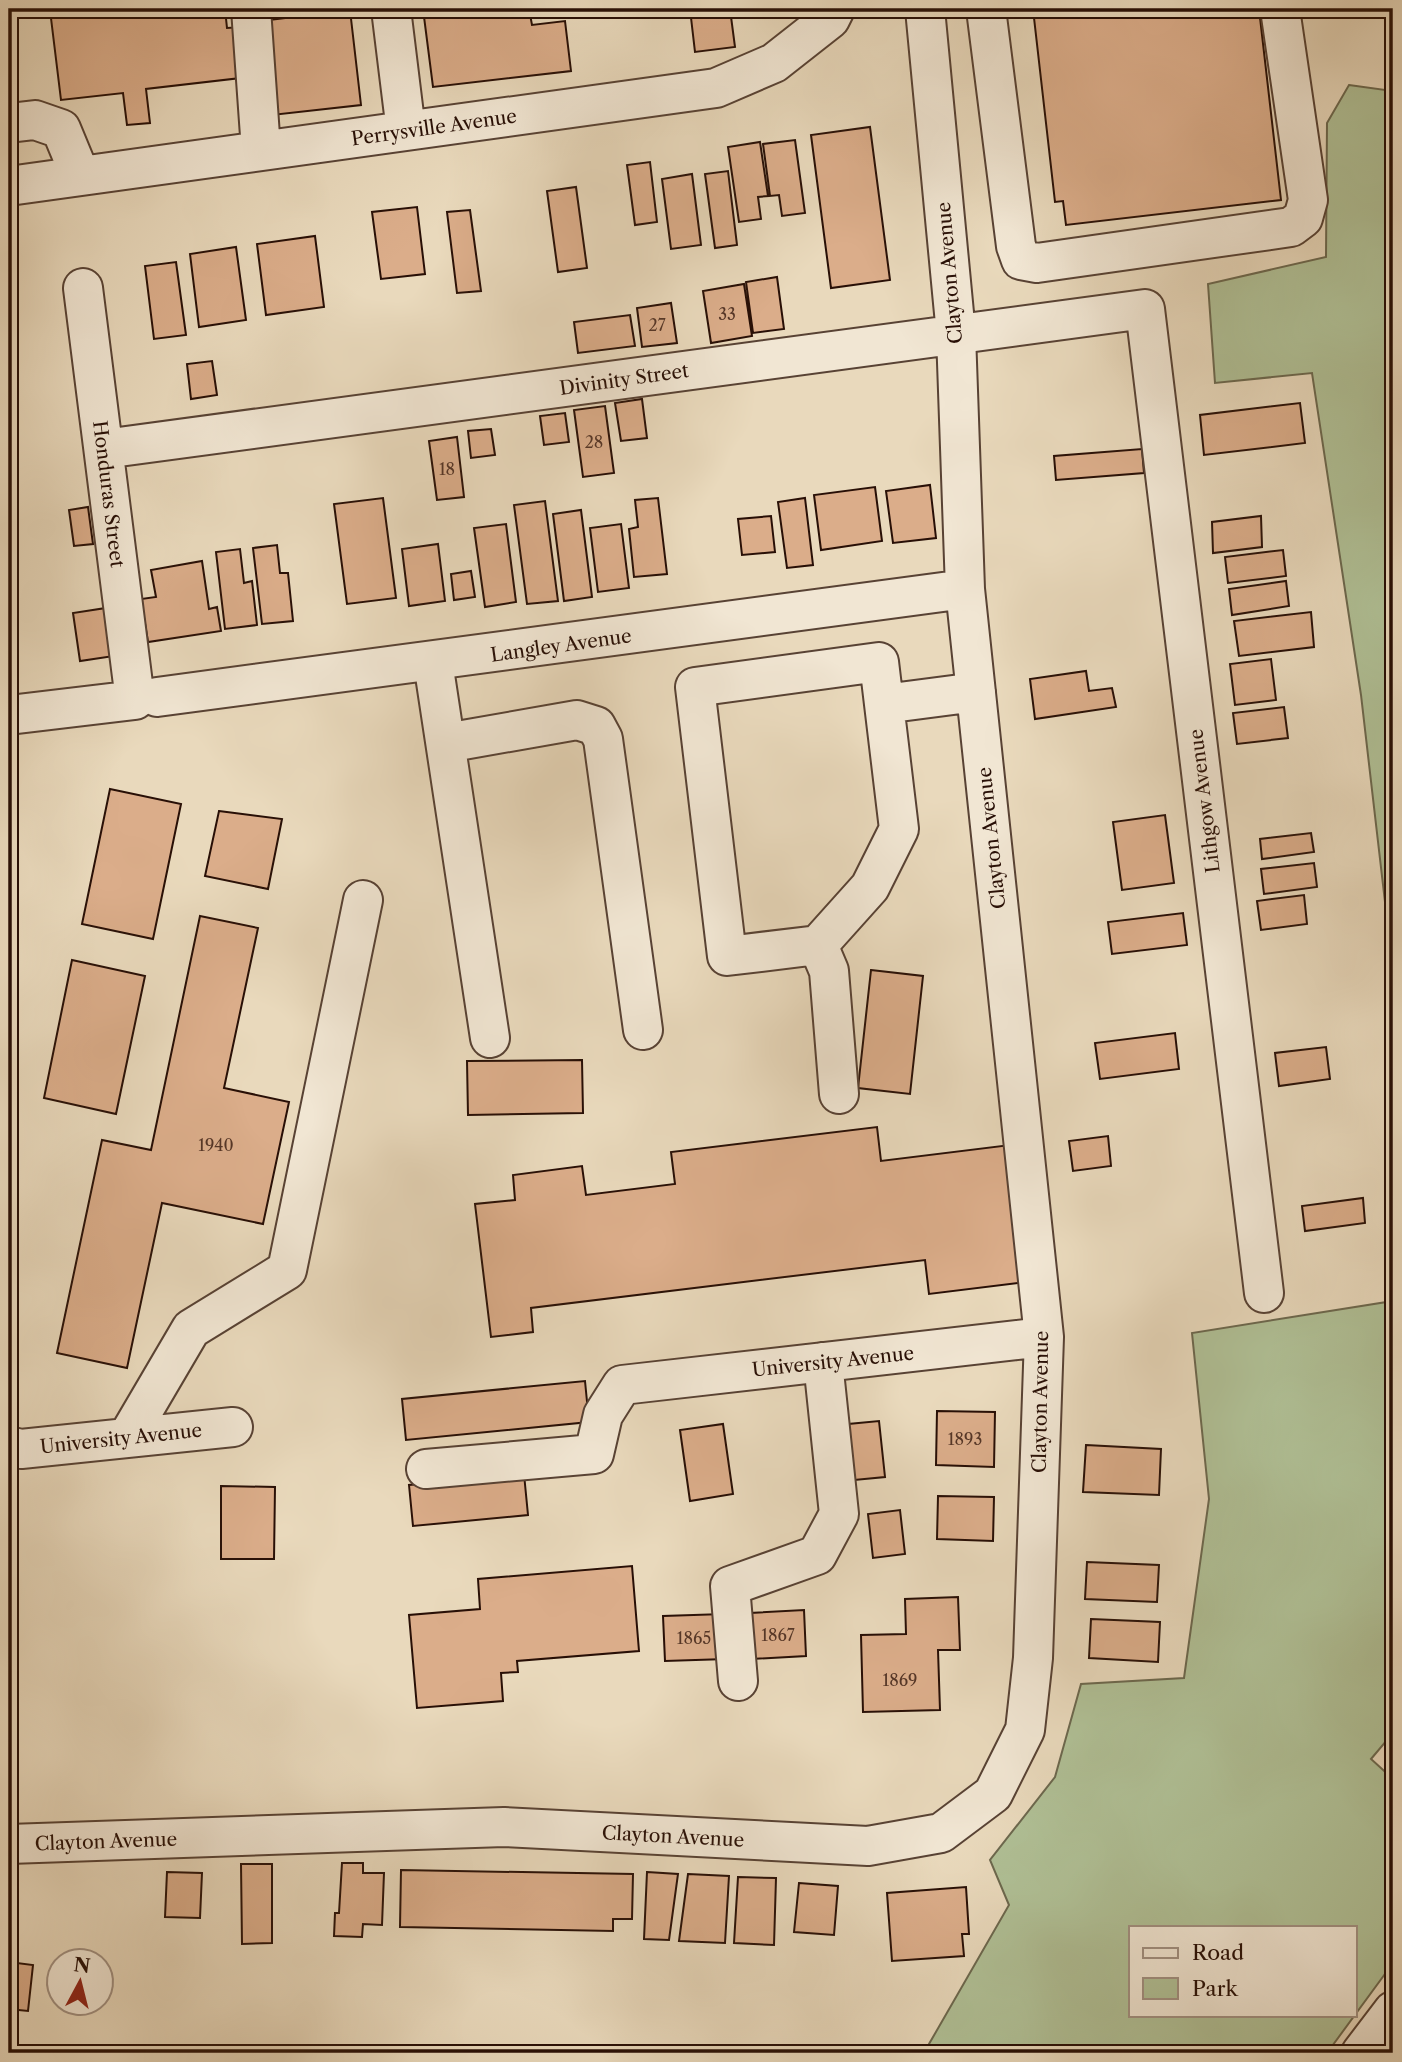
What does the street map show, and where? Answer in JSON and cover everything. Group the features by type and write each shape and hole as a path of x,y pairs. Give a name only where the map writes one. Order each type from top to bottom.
{"street":[{"path":"251,9 261,150"},
{"path":"391,9 405,131"},
{"name":"Perrysville Avenue","path":"9,186 716,88 774,63 830,19 835,9"},
{"name":"Clayton Avenue","path":"9,1844 504,1827 868,1846 941,1833 993,1794 1026,1730 1033,1658 1044,1337 965,589 956,334 925,9"},
{"path":"986,9 1016,246 1021,260 1037,263 1291,227 1303,218 1308,200 1280,9"},
{"path":"9,123 36,120 61,129 80,175"},
{"name":"Honduras Street","path":"83,288 104,449 146,698"},
{"name":"Divinity Street","path":"104,449 1145,309"},
{"name":"Lithgow Avenue","path":"1145,309 1264,1293"},
{"name":"Langley Avenue","path":"9,715 433,662 965,589"},
{"path":"433,662 490,1038"},
{"path":"879,662 884,704 899,829 870,887 818,945 727,956 695,687 879,662"},
{"path":"884,704 976,692"},
{"path":"446,744 577,720 596,726 603,739 643,1030"},
{"path":"127,1438 191,1329 286,1270 363,900"},
{"path":"818,945 829,971 839,1094"},
{"name":"University Avenue","path":"426,1469 594,1454 603,1415 622,1385 1044,1337"},
{"path":"738,1681 730,1586 817,1555 839,1514 823,1362"},
{"name":"University Avenue","path":"9,1446 21,1448 233,1427"},
{"path":"1361,2053 1393,2011"}],"green space":[{"path":"1349,85 1393,91 1393,971 1361,695 1312,373 1215,383 1208,284 1326,257 1327,123"},
{"path":"1393,1301 1393,1733 1371,1759 1393,1779 1393,1963 1356,2014 1356,1926 1129,1926 1129,2016 1354,2016 1327,2053 926,2053 1009,1905 990,1860 1055,1777 1081,1684 1184,1678 1209,1499 1192,1333"}],"building":[{"path":"225,9 227,28 243,27 249,77 146,89 150,123 127,125 123,93 61,100 50,10"},
{"path":"423,9 529,9 532,25 565,21 571,71 433,87"},
{"path":"690,9 730,9 735,47 695,52"},
{"path":"1033,9 1259,9 1281,200 1066,225 1063,201 1055,202"},
{"path":"350,10 361,105 272,115 261,21"},
{"path":"870,127 890,280 831,288 811,135"},
{"path":"795,140 805,213 782,216 779,195 770,196 763,144"},
{"path":"760,142 768,196 758,197 761,219 739,222 728,147"},
{"path":"650,162 657,222 635,225 627,165"},
{"path":"728,171 737,245 715,248 705,174"},
{"path":"692,174 701,245 671,249 662,179"},
{"path":"576,187 587,268 558,272 547,191"},
{"path":"417,207 425,274 381,279 372,212"},
{"path":"470,210 481,291 457,293 447,212"},
{"path":"315,236 324,307 266,315 257,244"},
{"path":"236,247 246,320 199,327 190,254"},
{"path":"176,262 186,335 154,339 145,266"},
{"path":"777,277 784,329 753,333 746,282"},
{"path":"744,284 752,336 711,343 703,291"},
{"path":"671,303 677,343 642,347 637,308"},
{"path":"630,315 635,346 578,353 574,322"},
{"path":"212,361 217,395 191,399 187,364"},
{"path":"642,399 647,438 621,441 615,403"},
{"path":"1300,403 1305,443 1204,455 1200,415"},
{"path":"605,406 614,473 583,477 574,410"},
{"path":"565,413 569,442 544,445 540,416"},
{"path":"491,429 495,455 471,458 468,431"},
{"path":"457,437 464,497 437,500 429,441"},
{"path":"1142,449 1144,473 1056,480 1054,456"},
{"path":"930,485 936,538 893,543 886,491"},
{"path":"875,487 882,541 821,550 814,495"},
{"path":"383,498 396,598 347,604 334,504"},
{"path":"658,498 667,574 634,577 629,529 638,527 635,500"},
{"path":"805,498 813,565 787,568 778,502"},
{"path":"545,501 558,601 527,604 514,505"},
{"path":"88,507 93,544 74,546 69,510"},
{"path":"581,510 592,597 564,601 553,514"},
{"path":"771,516 775,552 742,555 738,519"},
{"path":"1261,516 1262,547 1213,553 1212,522"},
{"path":"506,524 516,602 485,607 474,528"},
{"path":"621,524 629,588 598,592 590,528"},
{"path":"438,544 445,601 409,606 402,549"},
{"path":"277,545 280,573 288,573 293,621 262,624 253,548"},
{"path":"240,549 244,583 252,581 257,625 225,629 216,552"},
{"path":"1283,550 1286,576 1228,583 1225,557"},
{"path":"202,561 209,609 217,607 221,631 148,642 141,599 156,597 151,570"},
{"path":"471,571 475,597 454,600 451,574"},
{"path":"1286,581 1289,606 1232,615 1229,589"},
{"path":"106,608 114,656 80,661 73,613"},
{"path":"1311,612 1314,647 1239,656 1234,621"},
{"path":"1271,659 1276,700 1235,705 1230,664"},
{"path":"1086,671 1089,691 1112,688 1116,707 1035,719 1030,679"},
{"path":"1284,707 1288,738 1237,744 1233,713"},
{"path":"110,789 181,804 153,939 82,924"},
{"path":"219,811 282,819 268,889 205,876"},
{"path":"1165,815 1174,883 1122,890 1113,822"},
{"path":"1311,833 1314,852 1262,859 1260,839"},
{"path":"1314,863 1317,887 1264,894 1261,869"},
{"path":"1304,895 1307,924 1261,930 1257,901"},
{"path":"1183,913 1187,945 1112,954 1108,922"},
{"path":"200,916 258,928 224,1088 289,1102 263,1224 162,1203 127,1368 57,1353 102,1140 151,1150"},
{"path":"72,960 145,976 116,1114 44,1098"},
{"path":"871,970 923,976 910,1094 858,1088"},
{"path":"1175,1033 1179,1069 1100,1079 1095,1043"},
{"path":"1326,1047 1330,1079 1279,1086 1275,1053"},
{"path":"582,1060 583,1113 468,1115 467,1061"},
{"path":"877,1127 881,1161 1010,1145 1026,1282 929,1294 925,1260 531,1308 533,1332 491,1337 475,1204 515,1200 513,1175 582,1166 586,1195 675,1184 671,1152"},
{"path":"1108,1136 1111,1166 1073,1171 1069,1141"},
{"path":"1363,1198 1365,1223 1305,1231 1302,1206"},
{"path":"585,1381 589,1422 406,1440 402,1399"},
{"path":"937,1411 995,1412 994,1467 936,1465"},
{"path":"879,1421 885,1477 844,1481 838,1425"},
{"path":"723,1424 733,1494 690,1501 680,1430"},
{"path":"1086,1445 1161,1449 1159,1495 1083,1492"},
{"path":"524,1474 528,1515 413,1526 409,1485"},
{"path":"221,1486 275,1487 274,1559 221,1559"},
{"path":"938,1496 994,1497 993,1541 937,1539"},
{"path":"9,1506 14,1506 15,1587 9,1587"},
{"path":"900,1510 905,1554 873,1558 868,1514"},
{"path":"1087,1562 1159,1565 1157,1602 1085,1599"},
{"path":"632,1566 639,1651 517,1661 518,1672 501,1673 503,1701 417,1708 409,1615 480,1609 478,1579"},
{"path":"958,1597 960,1650 938,1650 940,1710 863,1712 861,1635 906,1634 905,1599"},
{"path":"804,1610 806,1656 752,1659 750,1613"},
{"path":"724,1614 726,1659 665,1661 663,1616"},
{"path":"1091,1619 1160,1622 1158,1662 1089,1658"},
{"path":"342,1863 363,1863 363,1873 384,1873 382,1925 363,1924 362,1937 334,1936 335,1913 339,1913"},
{"path":"241,1864 272,1864 272,1943 242,1944"},
{"path":"401,1870 633,1874 632,1919 613,1919 613,1931 400,1927"},
{"path":"167,1872 202,1873 200,1918 165,1917"},
{"path":"647,1872 678,1874 669,1940 644,1939"},
{"path":"688,1874 729,1876 725,1943 679,1941"},
{"path":"738,1877 776,1878 774,1945 734,1943"},
{"path":"799,1883 838,1886 834,1935 794,1932"},
{"path":"966,1887 969,1934 962,1934 964,1956 892,1961 887,1893"},
{"path":"9,1962 33,1965 28,2011 9,2009"}]}
